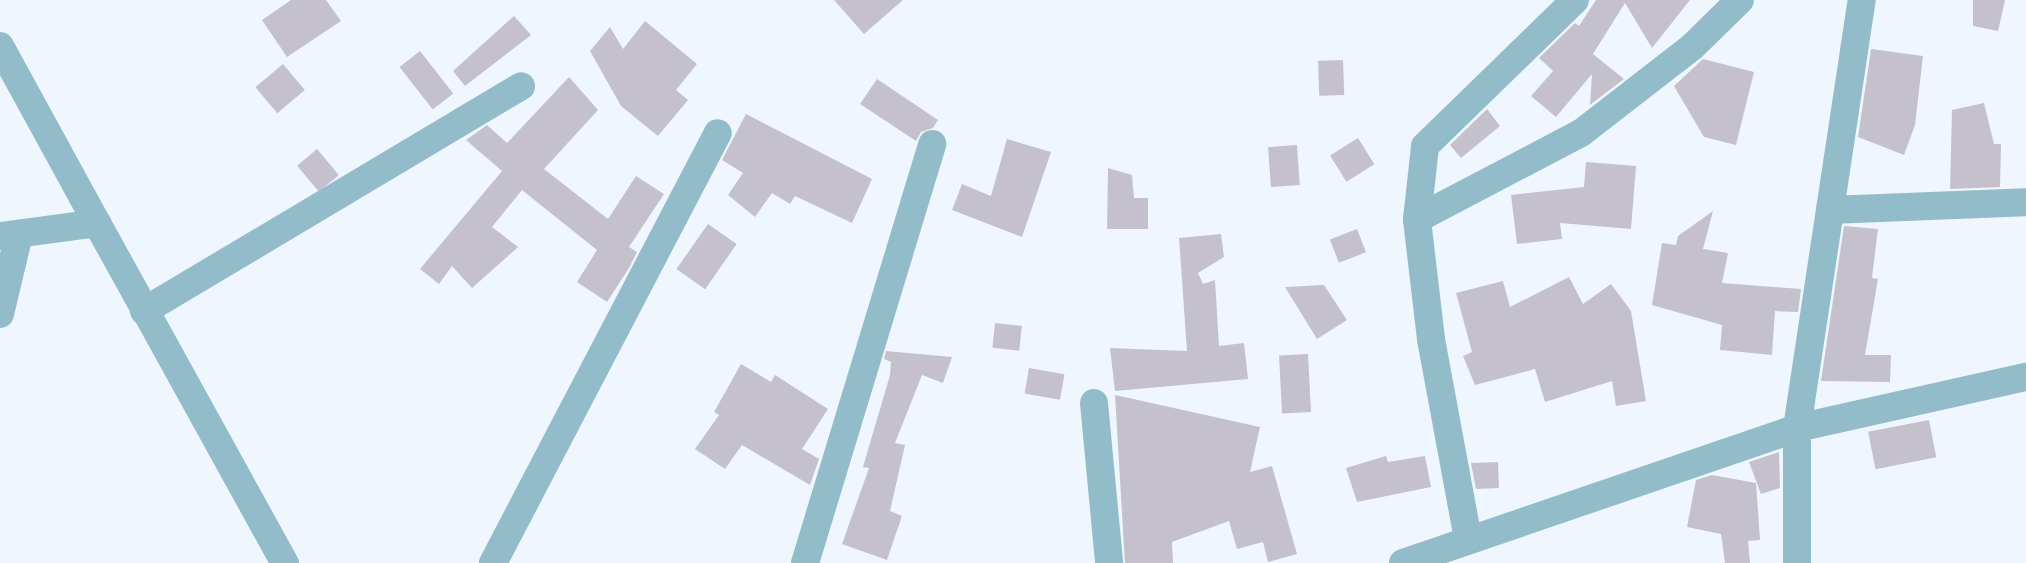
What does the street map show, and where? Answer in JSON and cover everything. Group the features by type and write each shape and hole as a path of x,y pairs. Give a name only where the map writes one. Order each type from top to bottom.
{"street":[{"path":"1468,539 1431,339 1417,219 1425,146 1575,0"},
{"path":"1417,219 1581,133 1692,47 1740,0"},
{"path":"1797,563 1797,428 1862,0"},
{"path":"0,46 144,311 285,563"},
{"path":"144,311 521,86"},
{"path":"493,563 718,133"},
{"path":"805,563 932,144"},
{"path":"1830,210 2026,202"},
{"path":"0,314 10,235 97,223"},
{"path":"1403,563 1797,428 2026,377"},
{"path":"1094,403 1109,563"}],"building":[{"path":"291,0 326,0 341,21 287,57 262,20"},
{"path":"834,0 903,0 864,34"},
{"path":"1596,0 1690,0 1652,48 1625,3 1593,54 1624,79 1590,105 1592,74 1556,117 1531,96 1553,71 1539,58 1575,23 1579,26"},
{"path":"1973,0 2005,0 1998,31 1973,26"},
{"path":"514,16 531,35 465,86 453,71"},
{"path":"645,21 697,64 676,90 688,100 658,136 621,106 590,51 610,27 623,49"},
{"path":"1871,49 1923,56 1915,125 1904,155 1858,137"},
{"path":"420,51 453,94 433,110 400,67"},
{"path":"1703,59 1754,72 1736,145 1704,137 1674,86"},
{"path":"1343,60 1344,95 1319,96 1318,61"},
{"path":"283,64 305,90 277,113 255,87"},
{"path":"569,77 598,110 544,169 608,219 636,176 664,194 629,247 637,252 629,268 607,302 577,282 597,250 522,190 492,227 518,247 472,288 452,266 439,284 420,269 502,171 466,140 487,125 507,143"},
{"path":"877,79 938,120 933,128 921,132 916,141 860,104"},
{"path":"1984,103 1994,144 2001,144 2000,187 1950,189 1952,110"},
{"path":"1487,109 1500,126 1461,158 1450,145"},
{"path":"746,114 872,179 852,223 795,196 790,204 772,193 755,217 728,195 743,173 722,160"},
{"path":"1358,138 1374,164 1346,182 1330,155"},
{"path":"1007,139 1051,152 1022,237 952,210 962,184 991,196"},
{"path":"1297,145 1300,185 1271,187 1268,147"},
{"path":"317,149 339,175 319,192 297,166"},
{"path":"1586,162 1636,166 1631,229 1560,223 1562,239 1517,244 1511,195 1584,187"},
{"path":"1108,168 1132,175 1134,198 1148,198 1148,229 1107,229"},
{"path":"1713,211 1703,249 1728,253 1722,283 1801,289 1798,312 1775,311 1772,355 1720,350 1722,325 1652,305 1662,243 1676,245 1678,236"},
{"path":"708,224 737,244 705,289 676,269"},
{"path":"1844,226 1878,229 1872,278 1878,279 1865,355 1891,355 1890,382 1821,381"},
{"path":"1357,229 1366,252 1339,263 1330,239"},
{"path":"1221,234 1224,257 1198,273 1203,284 1215,280 1219,346 1244,343 1248,379 1115,391 1110,348 1187,351 1179,238"},
{"path":"1569,277 1583,304 1611,284 1631,311 1646,401 1616,406 1612,381 1545,402 1535,369 1475,385 1463,356 1472,352 1456,293 1503,281 1510,307"},
{"path":"1324,285 1347,320 1317,339 1285,287"},
{"path":"995,323 1022,326 1019,351 992,348"},
{"path":"886,351 952,357 943,383 922,375 895,443 905,445 890,511 902,516 887,560 842,544 869,468 863,467 890,375 891,362 884,359"},
{"path":"1308,354 1311,412 1282,413 1279,356"},
{"path":"741,364 771,382 775,375 828,409 802,449 819,459 810,485 742,445 725,469 695,449 719,415 714,412"},
{"path":"1029,368 1064,374 1060,400 1024,394"},
{"path":"1115,395 1260,427 1250,472 1272,466 1297,554 1268,562 1263,542 1237,549 1229,521 1172,542 1173,563 1125,563"},
{"path":"1929,420 1936,457 1875,469 1868,432"},
{"path":"1779,452 1780,488 1761,494 1749,462"},
{"path":"1386,456 1388,462 1425,456 1431,487 1357,502 1346,468"},
{"path":"1498,462 1499,488 1476,489 1471,463"},
{"path":"1712,475 1756,483 1760,540 1748,541 1750,563 1725,563 1721,534 1687,527 1696,480"}]}
